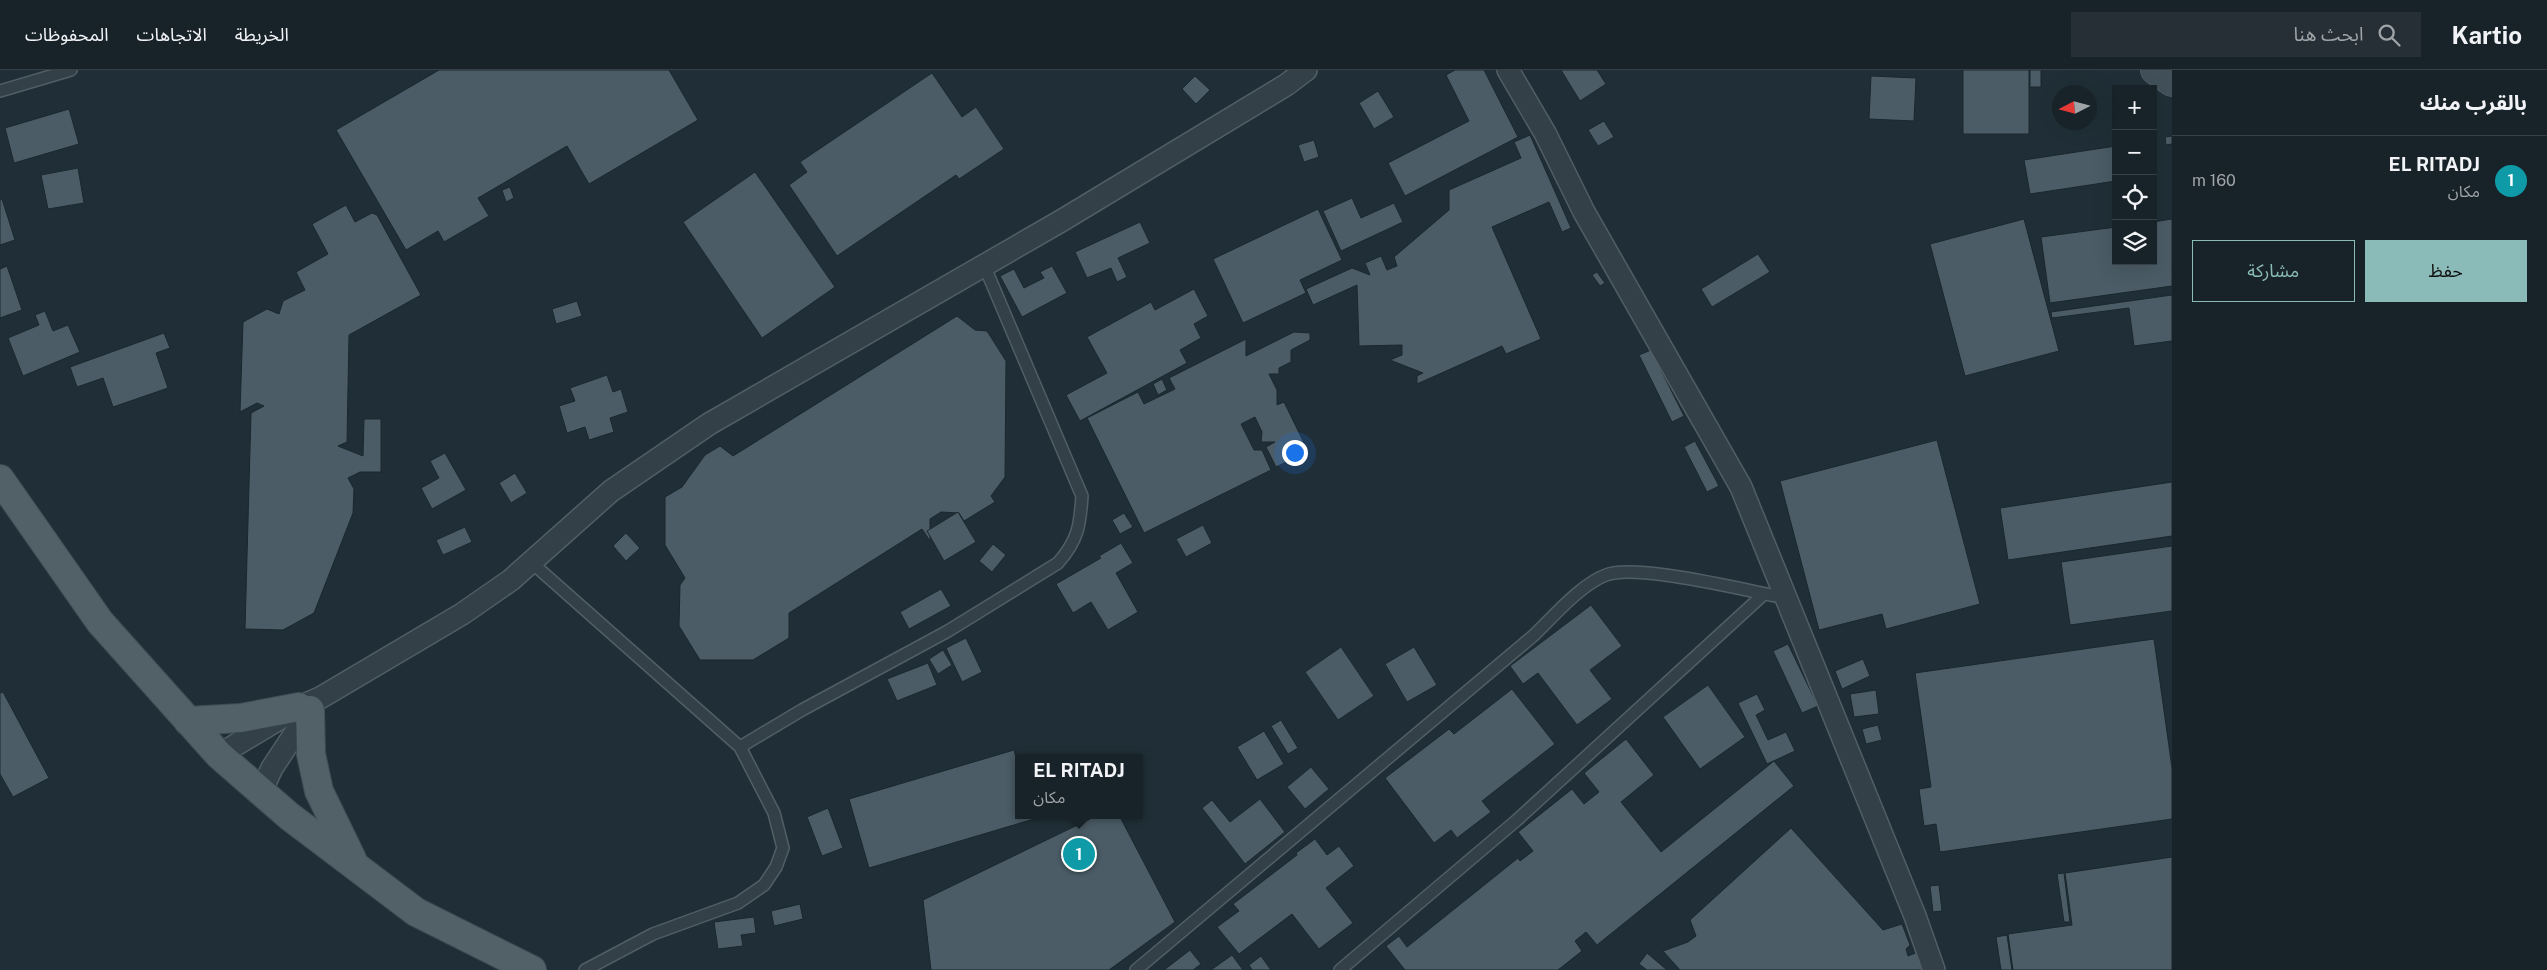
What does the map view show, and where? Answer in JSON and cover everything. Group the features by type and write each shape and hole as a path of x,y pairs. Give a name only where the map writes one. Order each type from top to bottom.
{"main road":[{"path":"2155,70 2172,82"},
{"path":"0,479 100,622 219,755 261,792 416,912 532,970"},
{"path":"188,721 242,718 310,705 311,754 319,791 331,819 357,867"}],"street":[{"path":"219,755 310,705 462,614 511,580 611,491 709,424 984,265 1286,85 1306,70"},
{"path":"1508,70 1544,133 1584,212 1741,487 1915,916 1934,970"},
{"path":"261,792 272,768 310,705"}],"lane":[{"path":"0,91 71,70"},
{"path":"740,747 802,710 948,631 1058,563 1071,548 1079,530 1082,496 984,265"},
{"path":"531,562 740,747 774,813 783,848 776,867 764,885 738,903 653,934 585,970"},
{"path":"1136,970 1532,636 1590,583 1605,575 1624,570 1786,598"},
{"path":"1340,970 1517,820 1764,594"}],"building":[{"path":"439,70 669,70 698,120 589,184 567,146 478,198 489,216 444,242 438,231 406,250 336,130"},
{"path":"1455,70 1484,70 1518,137 1405,196 1388,163 1469,121 1446,75"},
{"path":"1561,70 1597,70 1606,84 1580,101"},
{"path":"1963,70 2029,70 2029,134 1963,134"},
{"path":"2030,70 2041,70 2041,87 2030,87"},
{"path":"932,73 962,117 976,107 1004,149 959,179 956,175 837,256 789,185 807,172 800,162"},
{"path":"1195,76 1210,90 1196,104 1182,89"},
{"path":"1871,76 1916,78 1914,121 1869,119"},
{"path":"1378,91 1394,117 1374,129 1359,103"},
{"path":"69,109 79,144 14,163 5,128"},
{"path":"1604,121 1614,137 1598,146 1588,130"},
{"path":"1530,135 1571,228 1562,232 1549,202 1492,227 1541,339 1506,354 1502,346 1417,384 1417,376 1423,373 1390,360 1402,355 1402,345 1359,346 1357,285 1313,305 1306,289 1352,268 1370,275 1365,263 1381,256 1387,270 1397,266 1394,257 1449,210 1449,190 1521,158 1514,142"},
{"path":"2172,136 2172,144 2166,145 2165,137"},
{"path":"1314,140 1319,157 1304,162 1298,145"},
{"path":"2112,147 2112,182 2030,194 2024,160"},
{"path":"78,168 84,203 48,209 41,175"},
{"path":"755,172 835,287 762,338 683,222"},
{"path":"510,187 514,198 506,202 502,190"},
{"path":"1352,198 1361,218 1394,203 1403,222 1341,251 1323,211"},
{"path":"2,199 15,240 0,245 0,200"},
{"path":"346,205 355,222 372,213 377,215 421,295 349,335 347,442 338,446 363,456 364,419 381,419 381,472 360,472 348,478 354,489 353,513 314,613 283,630 245,629 251,413 264,406 257,403 240,412 243,322 267,309 279,314 283,301 305,290 296,272 328,254 312,224"},
{"path":"1318,209 1342,260 1300,280 1306,293 1243,323 1213,259"},
{"path":"2024,219 2059,351 1965,376 1930,244"},
{"path":"2172,219 2172,286 2050,303 2041,237 2112,228 2112,265 2157,265 2157,221"},
{"path":"1140,222 1150,243 1118,258 1127,277 1117,282 1111,268 1087,278 1075,252"},
{"path":"1758,254 1770,272 1712,307 1701,289"},
{"path":"7,266 22,310 0,318 0,269"},
{"path":"1052,266 1067,293 1022,317 1000,276 1014,269 1024,288 1044,278 1040,272"},
{"path":"1597,272 1605,283 1600,286 1592,275"},
{"path":"1194,289 1208,316 1194,324 1201,338 1180,350 1187,363 1080,421 1066,395 1107,373 1087,337 1151,302 1155,310"},
{"path":"2172,295 2172,341 2134,346 2129,308 2052,318 2051,312"},
{"path":"577,301 582,316 556,324 552,309"},
{"path":"45,311 53,331 68,325 80,352 23,376 8,338 39,325 35,315"},
{"path":"957,316 975,330 987,331 1006,361 1005,477 991,496 995,502 964,521 959,513 941,512 930,519 930,541 922,529 789,613 789,638 753,660 700,660 679,626 680,585 685,578 665,545 665,497 682,487 705,455 720,446 733,456"},
{"path":"1294,332 1310,333 1310,340 1291,350 1291,362 1279,368 1279,374 1269,374 1277,390 1277,405 1284,402 1308,451 1276,467 1266,447 1275,442 1261,442 1262,432 1255,417 1241,424 1254,450 1262,450 1271,470 1144,533 1087,418 1138,392 1144,404 1175,389 1169,378 1246,339 1246,356"},
{"path":"164,333 170,348 156,353 168,388 113,407 103,378 77,387 70,367"},
{"path":"1651,350 1684,416 1672,422 1639,355"},
{"path":"607,375 613,392 621,389 628,412 610,418 614,432 589,440 585,427 567,433 559,406 575,401 570,388"},
{"path":"1162,379 1167,390 1158,395 1153,384"},
{"path":"1937,440 1980,604 1886,629 1882,614 1819,630 1780,481"},
{"path":"1695,441 1719,486 1707,492 1684,447"},
{"path":"445,453 466,490 432,509 421,488 439,478 430,461"},
{"path":"515,473 527,493 511,503 499,483"},
{"path":"2172,482 2172,536 2008,560 2000,508"},
{"path":"958,512 976,542 944,561 927,531"},
{"path":"1124,513 1133,527 1120,534 1112,520"},
{"path":"1203,525 1212,543 1186,557 1176,539"},
{"path":"465,527 472,542 443,555 436,540"},
{"path":"626,533 640,548 626,561 613,546"},
{"path":"1121,543 1133,563 1116,573 1138,612 1108,630 1091,602 1073,613 1056,584 1101,558 1099,556"},
{"path":"993,544 1006,555 992,572 979,561"},
{"path":"2172,546 2172,611 2070,625 2061,562"},
{"path":"941,589 951,606 909,629 900,612"},
{"path":"1591,605 1622,646 1590,670 1612,699 1577,725 1538,673 1523,684 1510,666"},
{"path":"966,638 982,672 962,682 946,648"},
{"path":"2154,639 2172,768 2172,819 1940,852 1936,824 1924,826 1919,789 1931,787 1915,673"},
{"path":"1788,644 1818,706 1802,713 1773,651"},
{"path":"1341,647 1374,696 1338,720 1305,672"},
{"path":"1414,647 1437,685 1407,702 1385,664"},
{"path":"943,650 952,665 938,674 929,659"},
{"path":"1863,659 1870,676 1842,689 1835,671"},
{"path":"928,663 937,685 897,701 887,679"},
{"path":"1708,685 1745,737 1700,769 1663,717"},
{"path":"1512,689 1555,744 1482,801 1491,812 1457,838 1451,830 1434,843 1385,778 1449,729 1454,734"},
{"path":"1876,690 1879,714 1854,717 1850,694"},
{"path":"3,692 49,778 13,797 0,774 0,693"},
{"path":"1757,694 1765,710 1756,715 1768,740 1786,732 1795,751 1767,764 1738,703"},
{"path":"1281,720 1298,748 1288,754 1271,726"},
{"path":"1878,725 1882,740 1866,744 1862,729"},
{"path":"1264,731 1284,764 1257,780 1237,747"},
{"path":"1626,739 1654,775 1621,802 1661,852 1774,761 1794,786 1597,945 1586,932 1575,941 1582,951 1558,970 1405,970 1386,946 1399,936 1407,947 1518,858 1520,861 1533,851 1518,832 1572,789 1584,804 1599,792 1584,773"},
{"path":"1014,750 1015,819 1034,819 869,868 849,799"},
{"path":"1311,767 1329,789 1305,809 1287,787"},
{"path":"1260,799 1285,832 1245,864 1202,808 1212,800 1230,822"},
{"path":"828,808 843,848 822,856 807,817"},
{"path":"1090,819 1121,819 1175,922 1109,970 931,970 923,900"},
{"path":"1791,828 1883,930 1902,924 1910,945 1906,949 1908,956 1923,950 1930,970 1680,970 1663,951 1688,942 1696,936 1690,920"},
{"path":"1315,839 1327,855 1339,846 1354,866 1326,888 1353,923 1319,949 1292,914 1239,954 1217,927 1239,911 1233,904"},
{"path":"2172,857 2172,970 2013,970 2008,934 2072,925 2065,873"},
{"path":"2064,873 2070,922 2064,922 2057,874"},
{"path":"1939,885 1942,911 1933,912 1930,886"},
{"path":"800,904 803,919 774,926 771,911"},
{"path":"754,917 756,933 741,935 743,946 718,949 714,922"},
{"path":"2007,935 2012,970 2001,970 1996,937"},
{"path":"1190,950 1201,964 1193,970 1164,970"},
{"path":"1647,953 1667,970 1647,970 1639,964"},
{"path":"1232,955 1243,970 1211,970"},
{"path":"1261,956 1271,970 1252,970 1249,965"}],"place":[{"name":"EL RITADJ","path":"1079,854"}]}
